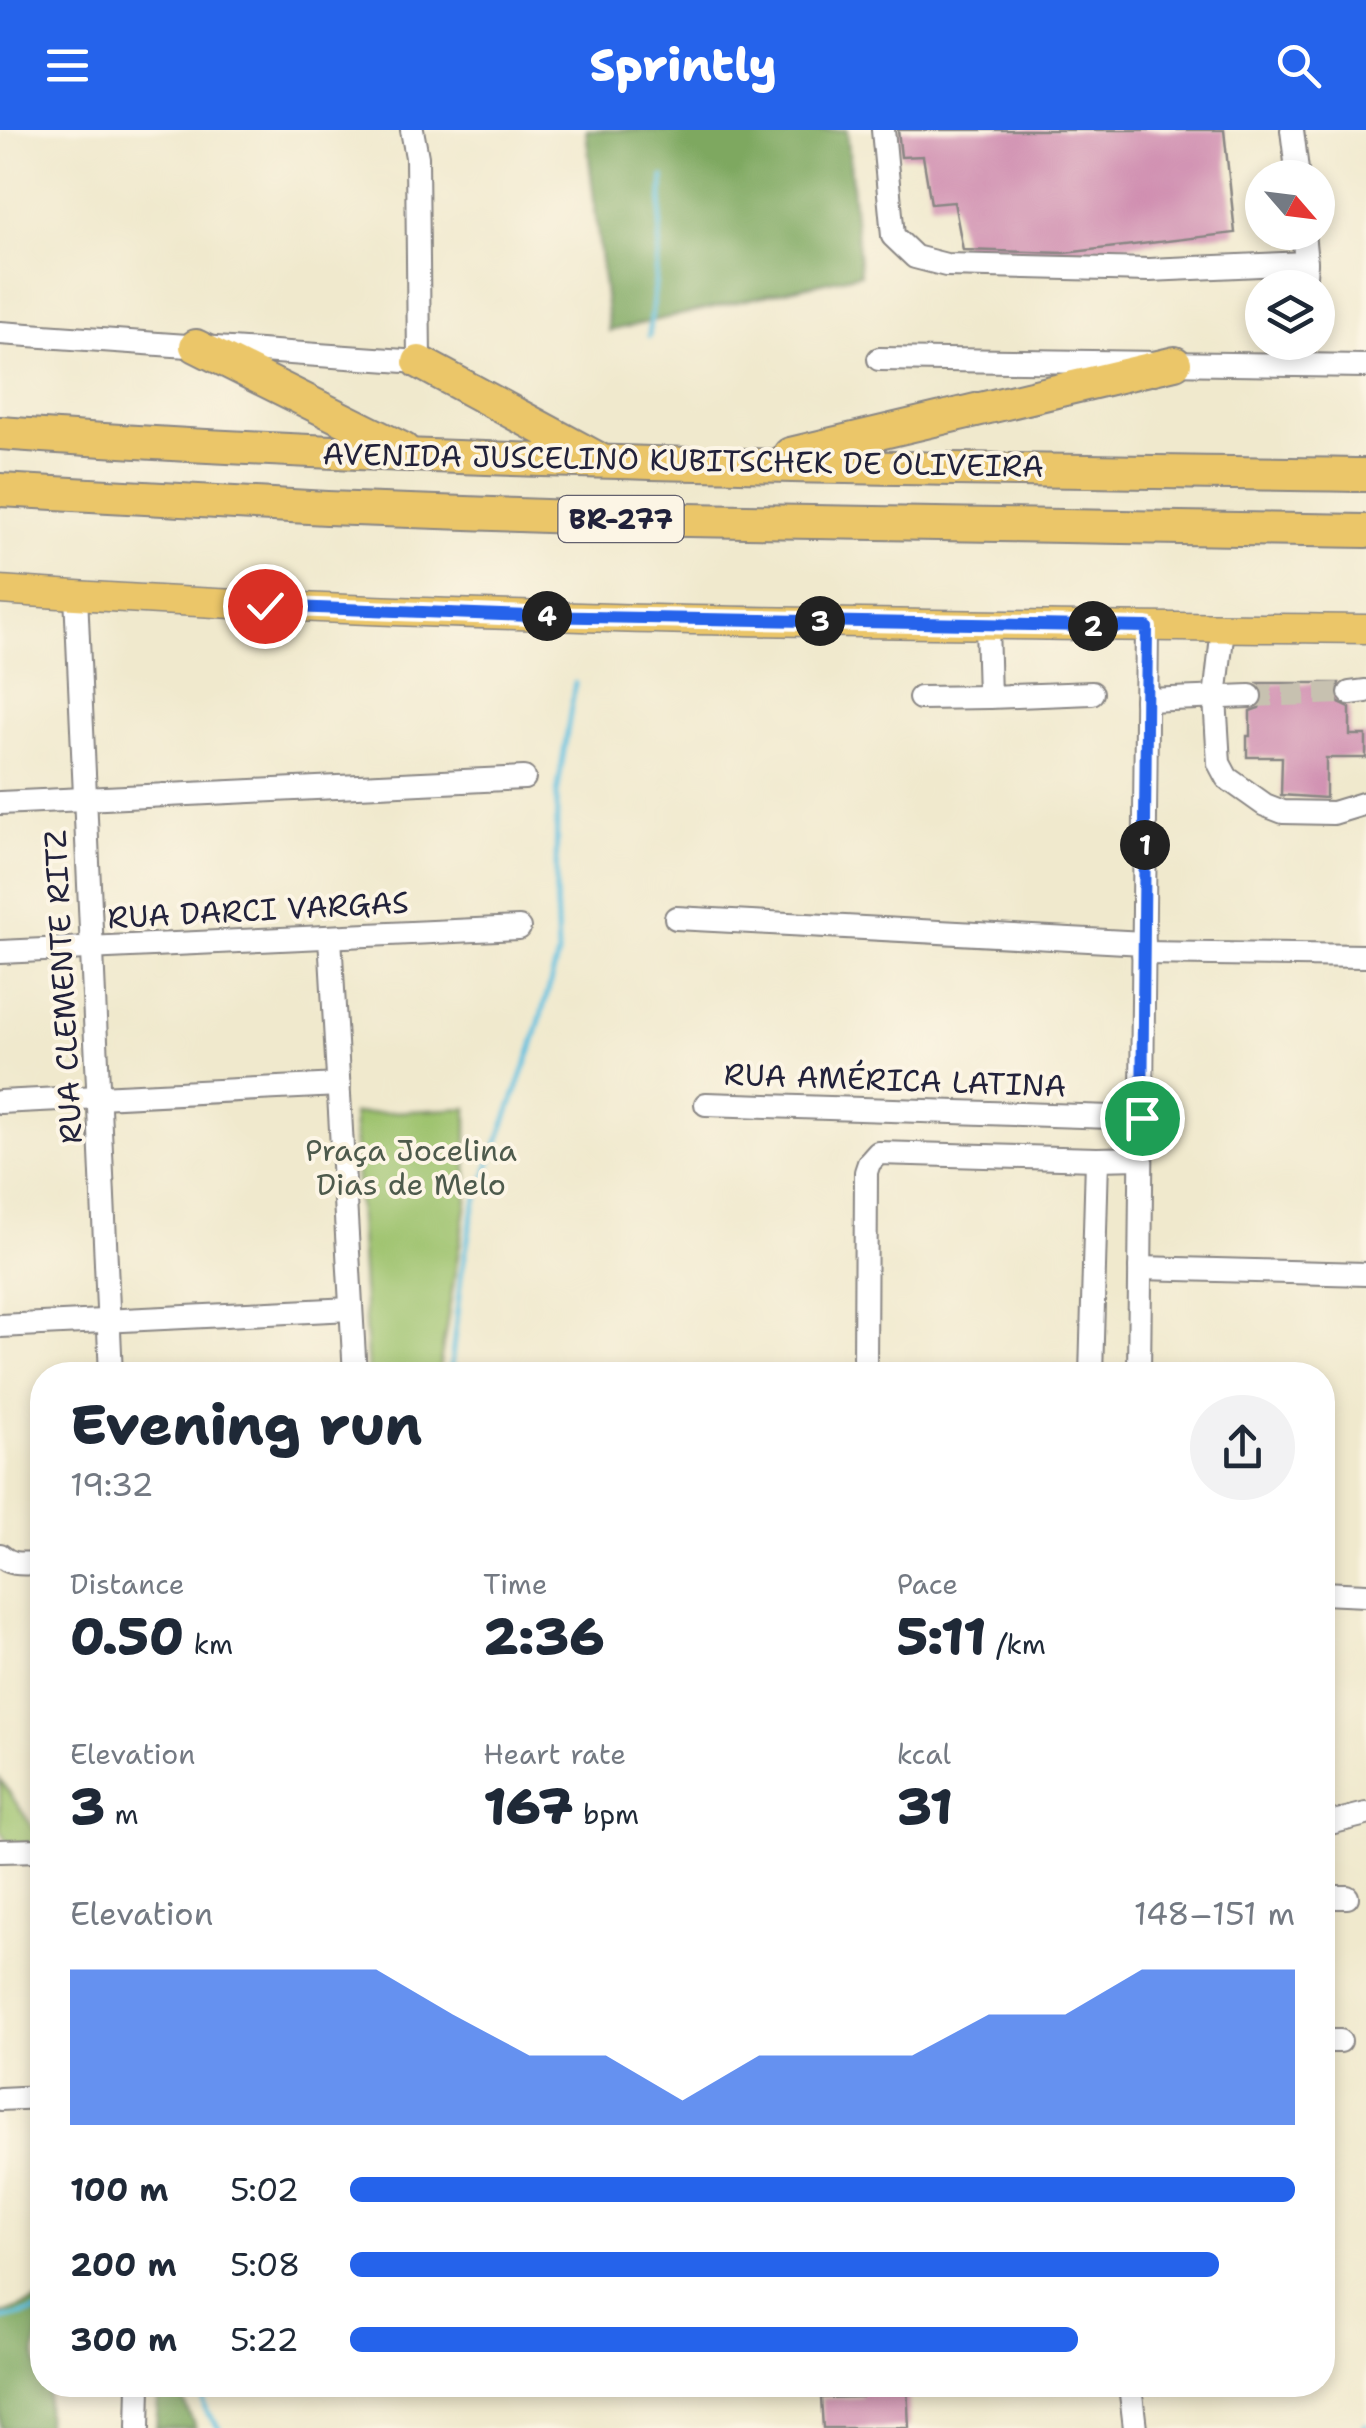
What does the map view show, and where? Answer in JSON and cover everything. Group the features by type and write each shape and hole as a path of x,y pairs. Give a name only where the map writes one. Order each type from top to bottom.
{"highway":[{"path":"196,346 416,456"},
{"path":"419,362 606,462"},
{"path":"742,465 1174,362"},
{"name":"AVENIDA JUSCELINO KUBITSCHEK DE OLIVEIRA","path":"0,433 233,448 606,462 1366,474"},
{"name":"AVENIDA JUSCELINO KUBITSCHEK DE OLIVEIRA","path":"0,490 629,519 1366,530"}],"main road":[{"path":"0,590 402,612 1366,629"}],"street":[{"path":"0,333 419,362 417,157 412,130"},
{"path":"884,130 893,236 914,256 946,265 1149,270 1306,262"},
{"path":"1292,130 1296,160"},
{"path":"1305,250 1305,270"},
{"path":"880,360 1174,362 1245,357"},
{"path":"1332,360 1366,366"},
{"name":"RUA CLEMENTE RITZ","path":"76,595 110,1362"},
{"path":"988,625 989,697"},
{"path":"1139,1362 1147,627"},
{"path":"1222,628 1215,698 1219,763 1227,778 1283,812 1333,813 1366,803"},
{"path":"920,698 1092,693"},
{"path":"1146,700 1250,696"},
{"path":"0,803 524,778"},
{"path":"676,918 1144,948 1366,956"},
{"name":"RUA DARCI VARGAS","path":"0,952 519,928"},
{"path":"330,937 354,1362"},
{"path":"0,1102 339,1085"},
{"name":"RUA AMÉRICA LATINA","path":"706,1104 1142,1118"},
{"path":"865,1362 866,1172 878,1153 1141,1158"},
{"path":"1091,1362 1097,1158"},
{"path":"1140,1268 1366,1274"},
{"path":"0,1326 351,1310"},
{"path":"0,1554 14,1564 30,1563"},
{"path":"1335,1594 1366,1595"},
{"path":"1335,1822 1366,1814"},
{"path":"0,1852 30,1851"},
{"path":"1335,1898 1346,1898"},
{"path":"0,2099 30,2098"},
{"path":"138,2428 139,2397"},
{"path":"1131,2397 1135,2428"}],"green space":[{"path":"586,130 847,130 860,274 609,331"},
{"name":"Praça Jocelina Dias de Melo","path":"467,1108 467,1202 440,1362 367,1362 353,1114"},
{"path":"0,1779 30,1823 30,1843 9,1846 0,1830"},
{"path":"30,2304 30,2397 47,2397 46,2428 0,2428 0,2315"},
{"path":"158,2397 182,2397 196,2428 156,2428"}],"building":[{"path":"898,130 1224,130 1235,233 1065,253 963,250 954,202 931,204 923,156 901,157"},
{"path":"1258,683 1339,683 1335,696 1350,708 1350,735 1366,735 1366,758 1326,758 1326,798 1281,795 1282,757 1247,757 1250,711 1259,708 1265,696"},
{"path":"908,2397 909,2428 823,2428 821,2398"}],"waterway":[{"path":"649,336 663,177"},
{"path":"451,1362 474,1207 532,1048 558,955 557,794 575,683"},
{"path":"0,2320 30,2313"},
{"path":"202,2397 206,2411 219,2428"}],"tunnel":[{"path":"1250,696 1350,693"}],"route":[{"path":"265,606 530,616 1147,627 1142,1118"}]}
